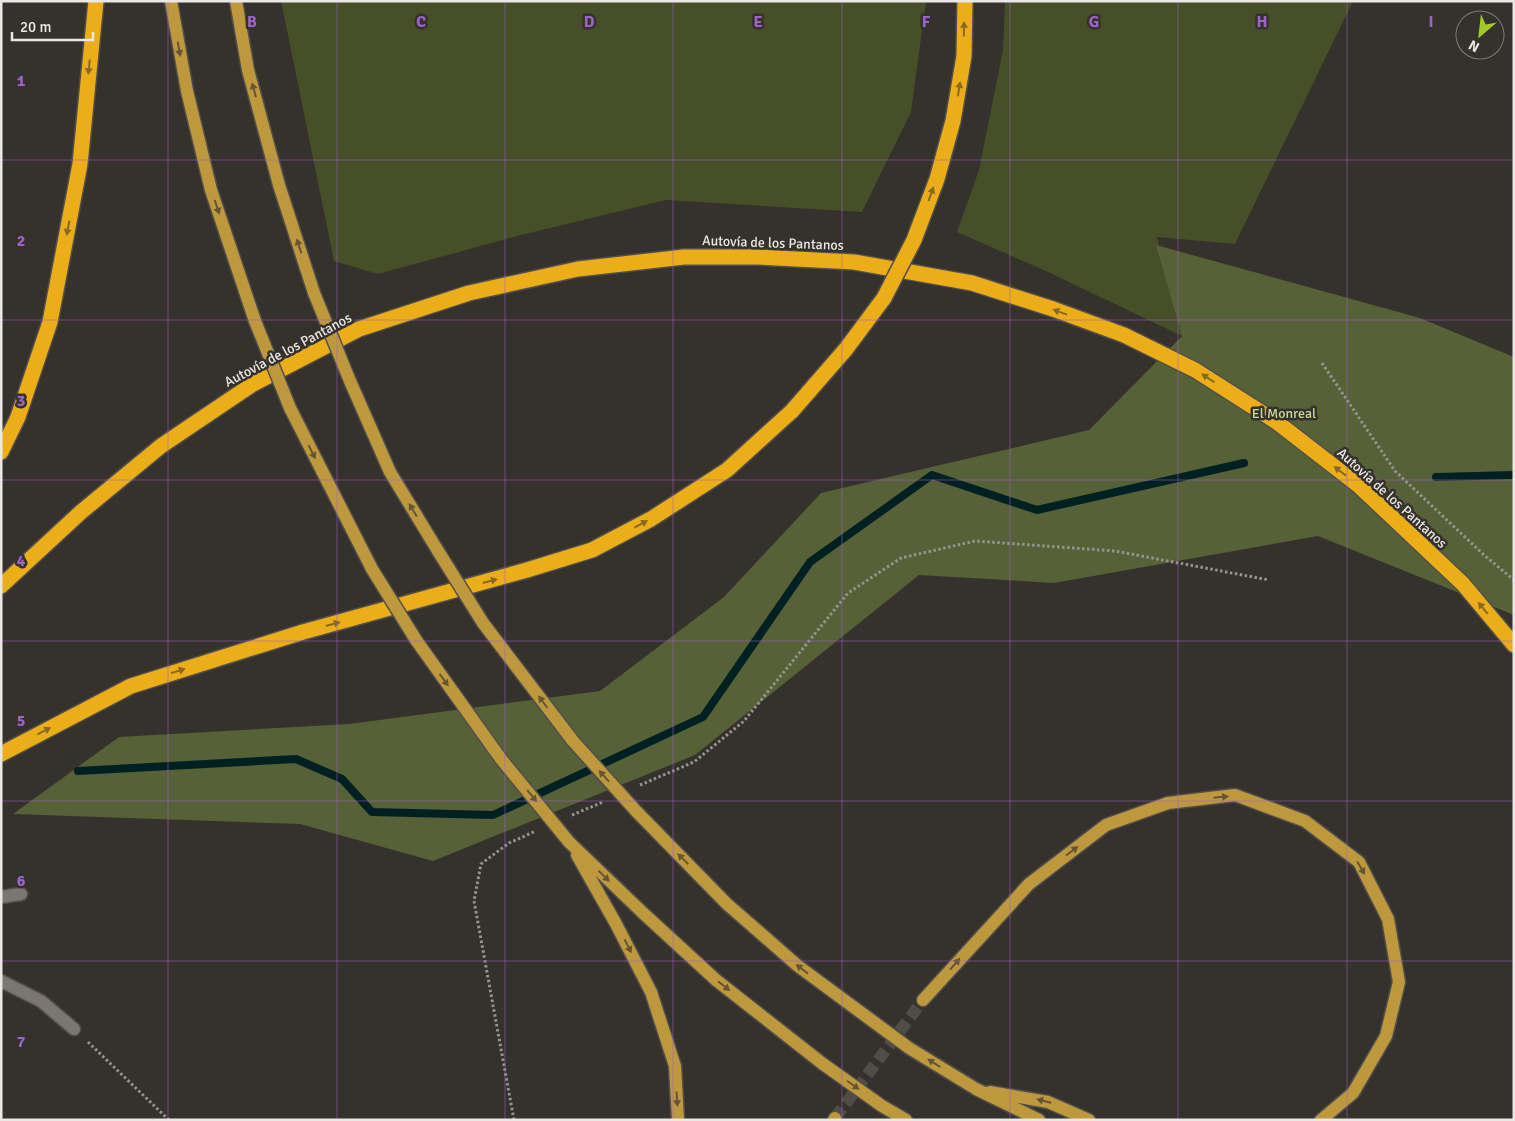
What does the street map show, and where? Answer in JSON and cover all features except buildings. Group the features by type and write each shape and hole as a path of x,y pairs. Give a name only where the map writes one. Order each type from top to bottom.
{"highway":[{"path":"1,452 18,417 50,322 80,164 96,1"},
{"path":"1,754 131,686 303,632 592,550 651,519 727,470 792,411 846,349 884,298 914,240 937,179 953,122 964,56 965,1"},
{"name":"Autovía de los Pantanos","path":"1,586 81,512 161,446 253,384 358,330 469,293 578,269 684,256 757,257 854,262 972,283 1053,309 1124,336 1195,370 1278,423 1358,485 1463,584 1514,645"}],"main road":[{"path":"171,1 187,91 211,190 255,321 290,408 372,569 416,640 501,759 570,842 716,980 823,1064 882,1106 906,1120"},
{"path":"236,1 248,70 279,185 314,293 390,472 483,623 573,741 636,811 727,904 798,966 909,1048 976,1089 1039,1120"},
{"path":"922,1000 1029,884 1106,825 1168,803 1235,795 1305,821 1359,862 1388,919 1399,982 1386,1036 1353,1093 1321,1120"},
{"path":"570,842 616,924 651,992 675,1066 678,1120"},
{"path":"976,1089 1048,1102 1089,1120"}],"lane":[{"path":"1,897 21,894"},
{"path":"1,982 41,1001 74,1029"}],"path":[{"path":"1322,363 1395,471 1484,555 1514,580"},
{"path":"632,789 694,762 744,721 848,593 901,558 975,541 1116,551 1269,580"},
{"path":"570,816 606,800"},
{"path":"514,1120 474,901 481,864 509,843 544,828"},
{"path":"74,1029 169,1120"}],"green space":[{"path":"281,1 926,1 911,112 862,212 666,200 521,235 378,274 334,261"},
{"path":"1005,1 1353,1 1235,244 1157,237 1182,336 1048,272 957,232 979,170 1003,50"},
{"name":"El Monreal","path":"1156,245 1420,318 1514,357 1514,615 1318,536 1054,583 919,575 695,755 433,861 300,824 13,814 119,737 349,724 600,691 724,597 821,493 1089,430 1182,336"}],"waterway":[{"path":"78,771 296,759 342,779 372,812 493,815 703,717 810,562 932,475 1037,510 1244,463"},
{"path":"1436,477 1514,475"}],"tunnel":[{"path":"835,1118 923,1000"}]}
